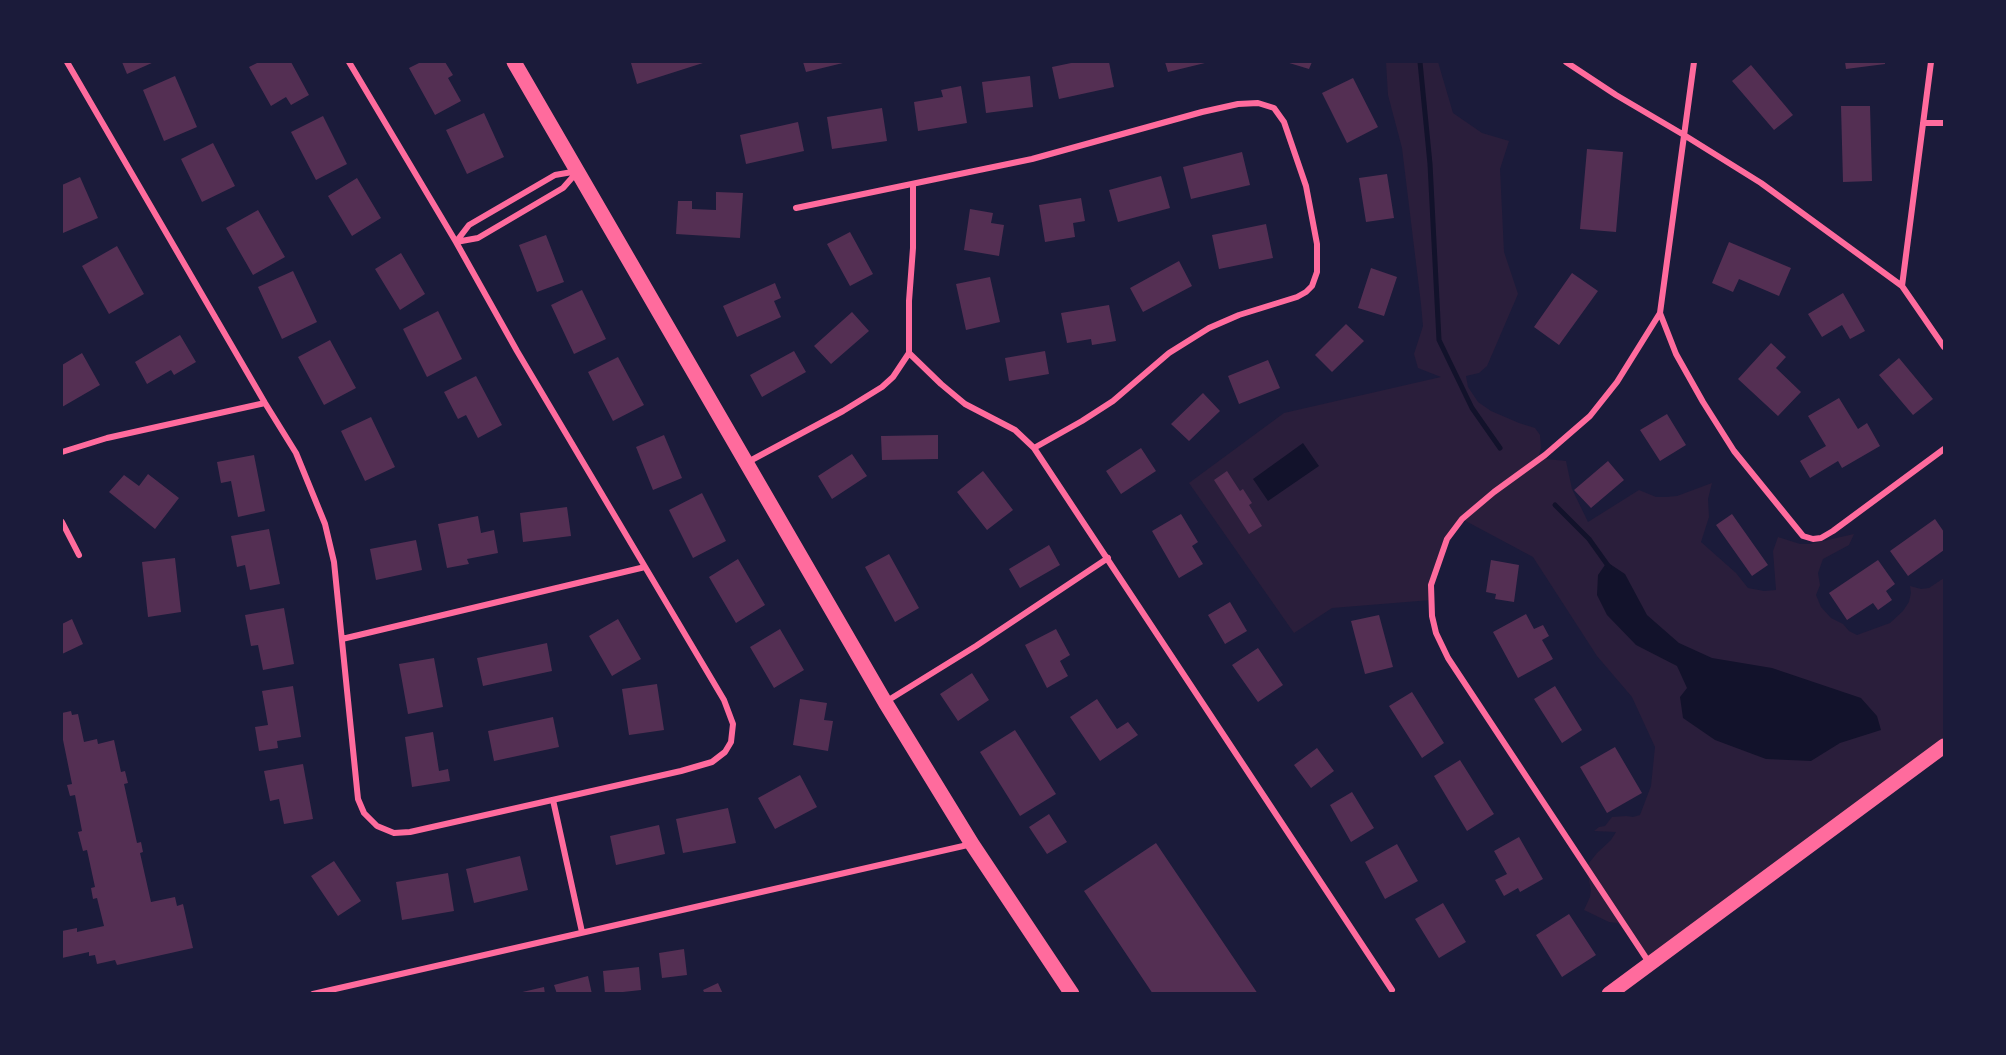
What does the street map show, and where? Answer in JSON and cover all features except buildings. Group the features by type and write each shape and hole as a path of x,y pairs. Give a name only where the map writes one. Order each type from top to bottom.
{"main road":[{"path":"514,62 885,702 972,843 1072,993"},
{"path":"1609,993 1944,746"}],"street":[{"path":"67,62 265,404 296,453 325,524 334,562 358,799 364,813 376,826 394,833 410,832 703,765 722,756 731,742 733,724 724,700 349,62"},
{"path":"1566,62 1761,183 1902,286 1944,347"},
{"path":"1651,964 1448,658 1436,633 1432,616 1431,585 1447,539 1462,519 1494,492 1545,455 1590,416 1617,382 1660,313 1694,62"},
{"path":"1902,286 1931,62"},
{"path":"796,208 1032,159 1238,104 1258,103 1274,108 1284,122 1303,173 1314,222 1318,264 1316,280 1312,286 1297,297 1239,315 1209,328 1169,353 1113,401 1034,448"},
{"path":"1923,123 1944,123"},
{"path":"456,243 478,238 544,200 563,188 578,171"},
{"path":"456,243 469,225 555,175 578,171"},
{"path":"746,464 882,387 893,377 909,353 913,185"},
{"path":"1660,313 1676,354 1734,451 1803,536 1813,539 1821,538 1833,531 1944,449"},
{"path":"909,353 965,404 1015,430 1034,448 1392,990"},
{"path":"62,452 107,438 265,404"},
{"path":"62,522 79,555"},
{"path":"885,702 976,646 1108,558"},
{"path":"342,639 645,567"},
{"path":"553,800 582,932"},
{"path":"313,993 345,990 582,932 972,843"}],"shaded area":[{"path":"1386,62 1438,62 1453,113 1482,133 1509,141 1500,169 1504,252 1518,294 1487,366 1479,373 1466,376 1468,387 1478,402 1491,411 1535,428 1540,435 1539,455 1547,459 1566,461 1572,489 1588,522 1639,490 1656,497 1677,496 1712,483 1708,499 1709,517 1701,542 1736,573 1748,588 1764,591 1776,590 1773,551 1778,537 1800,544 1810,544 1854,534 1849,545 1823,559 1818,573 1820,585 1816,595 1821,607 1831,618 1857,635 1890,623 1903,611 1909,602 1910,586 1921,589 1929,588 1944,578 1944,746 1651,964 1618,923 1609,922 1584,910 1591,890 1586,867 1616,832 1594,831 1605,826 1612,817 1640,815 1651,786 1655,747 1632,697 1597,656 1533,557 1462,519 1447,539 1434,571 1431,600 1332,608 1294,633 1189,483 1284,413 1441,377 1418,368 1414,354 1423,326 1421,304 1402,148 1388,95"},
{"path":"1303,443 1319,466 1268,501 1253,479"},
{"path":"1607,562 1625,574 1647,615 1679,643 1712,658 1772,668 1861,698 1877,716 1881,730 1840,743 1811,761 1766,759 1715,740 1683,718 1680,697 1687,688 1677,666 1636,645 1607,615 1597,595 1598,575"}],"waterway":[{"path":"1420,62 1430,164 1439,340 1472,408 1500,448"},
{"path":"1555,505 1589,539 1609,567"}]}
